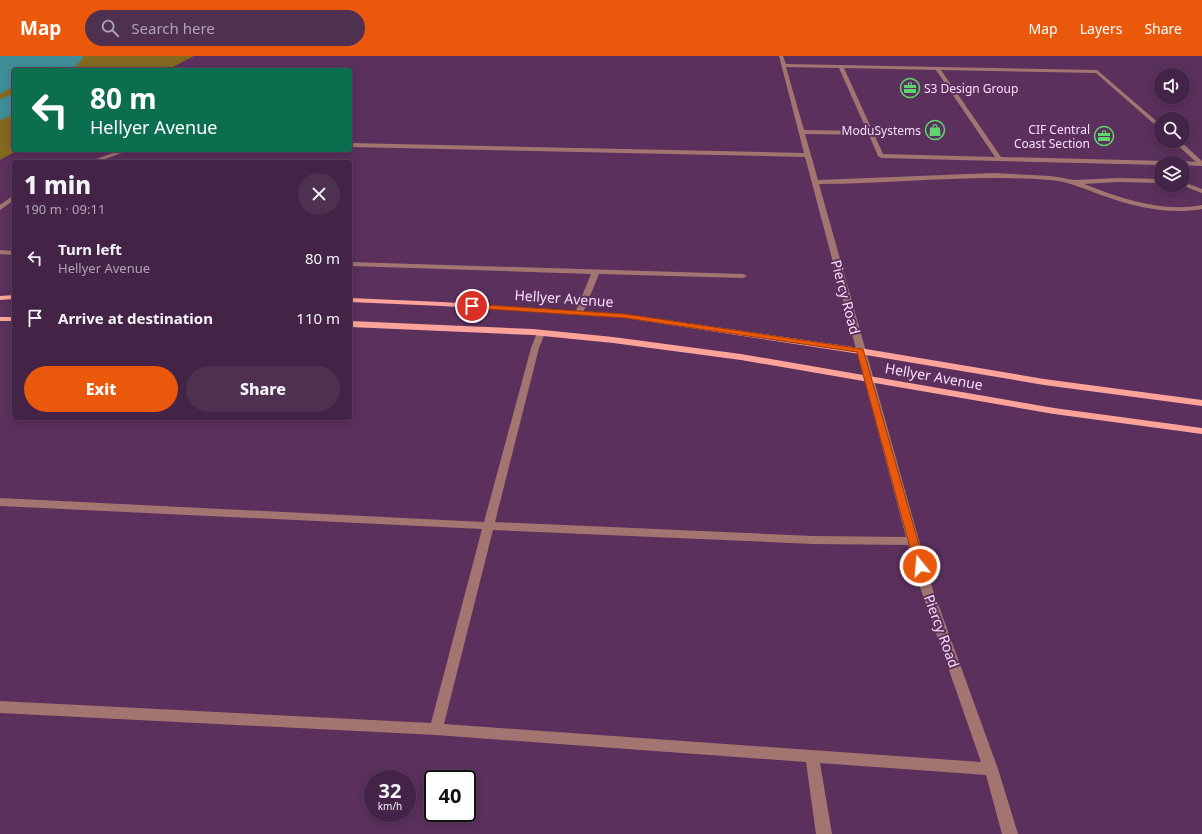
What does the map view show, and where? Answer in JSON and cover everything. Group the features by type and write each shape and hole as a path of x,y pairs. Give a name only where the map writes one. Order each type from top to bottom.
{"main road":[{"path":"0,298 12,297"},
{"name":"Hellyer Avenue","path":"352,300 442,304 625,316 860,351 1044,382 1202,403"},
{"path":"0,319 12,319"},
{"name":"Hellyer Avenue","path":"352,324 424,326 541,333 613,340 741,357 1054,411 1202,431"}],"street":[{"name":"Piercy Road","path":"781,56 860,351 913,541 928,590 991,769 1010,834"},
{"path":"783,65 1097,72 1154,122"},
{"path":"841,67 880,156 1154,163"},
{"path":"938,69 999,159"},
{"path":"802,132 870,133"},
{"path":"352,145 808,155"},
{"path":"1184,148 1202,164 1190,163"},
{"path":"97,160 121,152"},
{"path":"815,182 993,175 1051,178 1074,182 1118,180 1154,181"},
{"path":"1074,182 1134,203 1171,208 1192,209 1202,207"},
{"path":"1190,187 1202,191"},
{"path":"0,208 12,199"},
{"path":"0,252 12,253"},
{"path":"352,264 743,276"},
{"path":"579,313 596,272"},
{"path":"436,729 535,348 541,333"},
{"path":"0,502 489,526 869,542 913,541"},
{"path":"0,707 436,729 991,769"},
{"path":"812,756 824,834"}],"shaded area":[{"path":"0,56 194,56 171,68 12,68 12,152 14,152 0,160"},
{"path":"0,56 68,56 46,68 12,68 12,87 0,94"}],"waterway":[{"path":"61,68 71,56"},
{"path":"0,111 12,104"}],"place":[{"name":"S3 Design Group","path":"910,88"},
{"name":"ModuSystems","path":"935,130"},
{"name":"CIF Central Coast Section","path":"1104,136"}],"route":[{"path":"472,306 625,316 860,351 920,566"}]}
